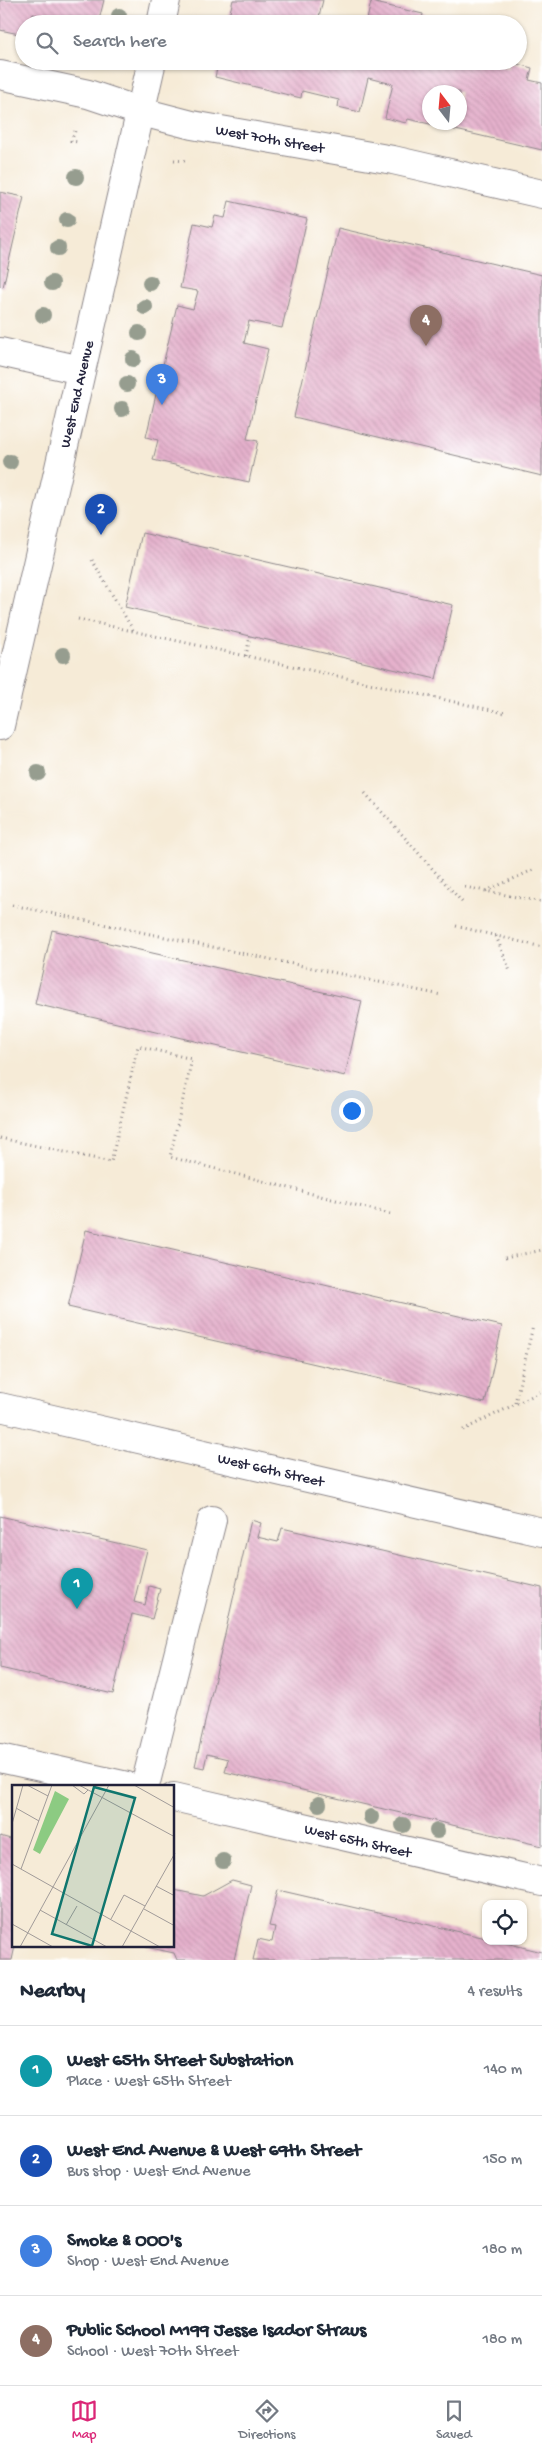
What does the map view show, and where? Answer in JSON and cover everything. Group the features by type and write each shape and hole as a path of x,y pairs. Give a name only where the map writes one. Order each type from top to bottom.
{"street":[{"path":"163,15 166,0"},
{"name":"West End Avenue","path":"0,726 150,70"},
{"name":"West 70th Street","path":"0,75 88,94 142,112 192,125 393,160 542,194"},
{"path":"0,352 81,370"},
{"name":"West 66th Street","path":"0,1407 542,1532"},
{"path":"145,1785 212,1520"},
{"path":"0,1758 122,1785"},
{"name":"West 65th Street","path":"175,1797 542,1882"}],"path":[{"path":"75,131 71,141 78,142"},
{"path":"174,160 186,161"},
{"path":"92,560 133,631"},
{"path":"78,619 505,713"},
{"path":"246,656 250,636"},
{"path":"365,792 462,902"},
{"path":"486,891 533,870"},
{"path":"465,887 542,902"},
{"path":"12,905 441,995"},
{"path":"456,926 542,947"},
{"path":"495,936 510,971"},
{"path":"0,1138 111,1162 138,1046 192,1059 170,1158 390,1214"},
{"path":"505,1258 542,1250"},
{"path":"515,1404 533,1326"},
{"path":"463,1430 542,1390"}],"building":[{"path":"0,0 104,0 100,15 15,15 15,33 0,30"},
{"path":"233,0 323,0 319,15 229,15"},
{"path":"371,2 423,14 423,15 368,15"},
{"path":"527,67 532,68 529,80 542,83 542,150 456,130 467,130 467,85 422,85 422,122 408,119 406,123 385,118 393,84 368,78 360,112 338,107 339,100 302,91 301,98 215,77 217,70 527,70"},
{"path":"0,192 24,197 3,287 0,286"},
{"path":"229,201 307,219 282,328 249,321 244,343 268,349 247,439 258,441 249,482 153,460 158,440 146,437 177,305 193,309 198,291 180,288 194,223 212,227 215,216 225,218"},
{"path":"338,228 542,275 542,476 294,417"},
{"path":"142,533 453,605 436,679 125,607"},
{"path":"52,930 362,1001 345,1076 35,1004"},
{"path":"86,1230 502,1326 485,1403 68,1307"},
{"path":"0,1516 147,1550 134,1602 145,1605 149,1586 160,1589 152,1619 132,1614 113,1694 0,1668"},
{"path":"251,1520 261,1523 257,1537 278,1542 282,1528 542,1588 542,1846 225,1772 228,1759 207,1754 204,1768 195,1766"},
{"path":"0,1836 12,1839 12,1948 15,1948 12,1960 0,1960"},
{"path":"232,1880 251,1885 234,1960 177,1960 174,1953 151,1948 175,1948 175,1890 203,1896"},
{"path":"278,1890 482,1937 482,1945 514,1945 542,1952 542,1960 253,1960 258,1939 272,1942 275,1927 269,1926"}],"place":[{"name":"Public School M199 Jesse Isador Straus","path":"426,346"},
{"name":"Smoke & OOO's","path":"162,405"},
{"name":"West End Avenue & West 69th Street","path":"101,535"},
{"name":"West 65th Street Substation","path":"77,1609"}]}
